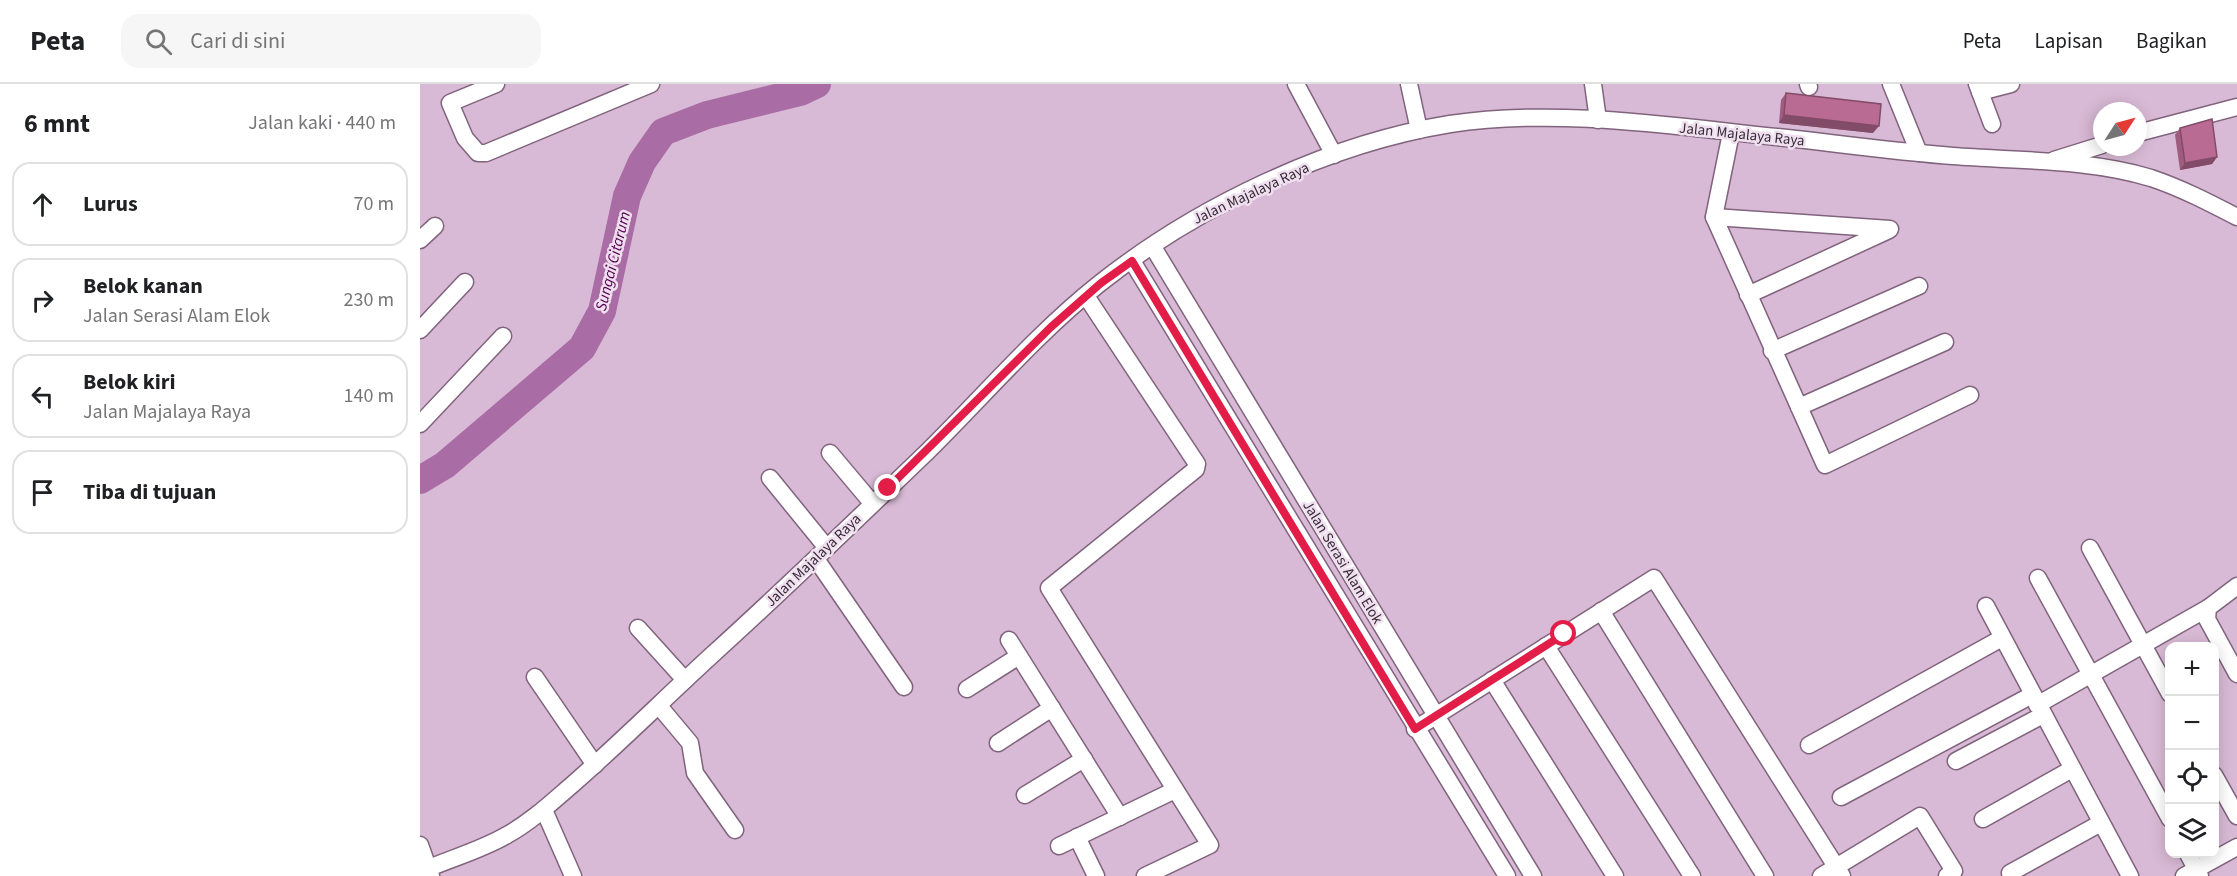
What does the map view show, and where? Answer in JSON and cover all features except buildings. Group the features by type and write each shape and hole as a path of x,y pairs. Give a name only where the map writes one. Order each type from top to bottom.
{"street":[{"path":"496,84 450,103 465,138 478,153 506,145 651,84"},
{"path":"1296,84 1334,155"},
{"path":"1409,84 1419,130"},
{"path":"1593,84 1598,120"},
{"path":"1890,84 1919,153"},
{"path":"1992,124 1978,88 2011,84"},
{"path":"2147,132 2237,107"},
{"name":"Jalan Majalaya Raya","path":"427,872 499,840 544,810 659,706 821,553 1086,296 1153,246 1214,208 1334,155 1419,130 1455,123 1538,118 1598,120 1919,153 2050,162 2149,178 2179,189 2237,218"},
{"path":"1731,133 1714,217 1772,351 1825,465 1970,395"},
{"path":"2050,162 2093,148"},
{"path":"1714,217 1890,229 1748,295"},
{"path":"420,240 435,225"},
{"name":"Jalan Serasi Alam Elok","path":"1153,246 1533,876"},
{"name":"Jalan Serasi Alam Elok","path":"1132,261 1415,729 1507,876"},
{"path":"420,330 465,282"},
{"path":"1772,351 1919,286"},
{"path":"1086,296 1197,467 1049,588 1210,845 1145,876"},
{"path":"1165,314 1187,302"},
{"path":"420,424 503,336"},
{"path":"1799,407 1945,342"},
{"path":"830,453 872,504"},
{"path":"770,478 821,553 903,687"},
{"path":"2090,548 2165,687"},
{"path":"1415,729 1654,578 1840,871"},
{"path":"2038,578 2165,812"},
{"path":"1841,797 2037,705 2208,608 2237,586"},
{"path":"1986,606 2130,876"},
{"path":"2208,608 2207,619 2237,674"},
{"path":"1601,611 1766,876"},
{"path":"638,628 685,680"},
{"path":"1809,745 2002,638"},
{"path":"1009,640 1120,817"},
{"path":"1546,646 1692,876"},
{"path":"967,689 1019,656"},
{"path":"535,677 595,765"},
{"path":"1492,680 1615,876"},
{"path":"1956,761 2037,705"},
{"path":"659,706 690,743 695,773 735,830"},
{"path":"998,743 1052,708"},
{"path":"1025,795 1084,759"},
{"path":"1983,819 2072,769"},
{"path":"2219,784 2237,816"},
{"path":"1059,846 1175,790"},
{"path":"544,810 573,876"},
{"path":"1821,876 1840,871 1920,816 1954,871 1947,876"},
{"path":"2010,873 2101,823"},
{"path":"1077,837 1096,876"},
{"path":"420,845 427,872"},
{"path":"2189,858 2194,874 2237,847"}],"waterway":[{"name":"Sungai Citarum","path":"420,480 445,465 582,348 602,311 627,196 642,162 663,132 707,115 800,92 817,84"}],"route":[{"path":"888,488 1051,327 1101,283 1132,261 1415,729 1564,634"}]}
